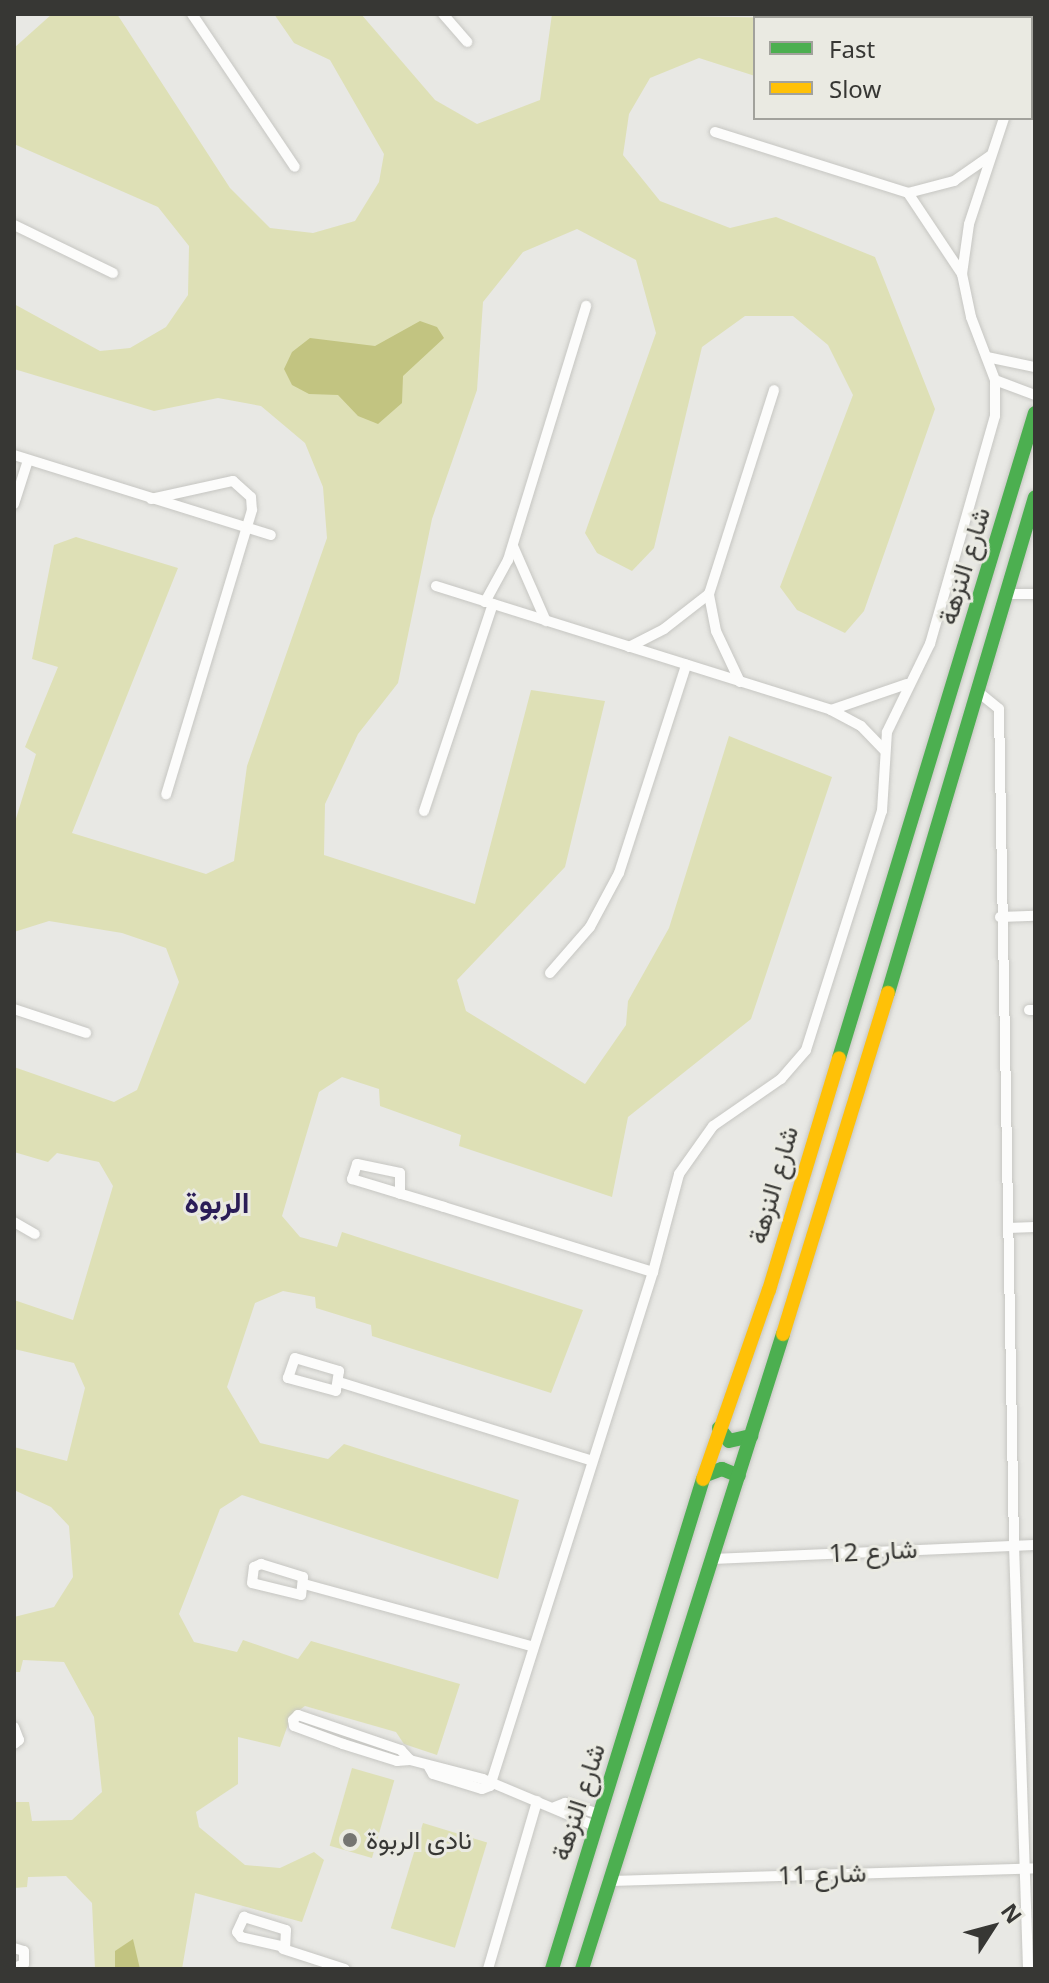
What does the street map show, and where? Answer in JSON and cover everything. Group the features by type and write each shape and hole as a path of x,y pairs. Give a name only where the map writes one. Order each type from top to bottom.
{"main road":[{"name":"شارع النزهة","path":"552,1969 719,1428 769,1290 1035,413"},
{"name":"شارع النزهة","path":"582,1969 739,1476 977,691 1010,594 1035,497"},
{"path":"945,710 952,719 969,718"},
{"path":"933,750 950,748 957,757"},
{"path":"719,1428 729,1441 751,1436"},
{"path":"706,1475 722,1469 739,1476"}],"street":[{"path":"192,14 295,167"},
{"path":"443,14 467,42"},
{"path":"962,274 969,224 1003,120"},
{"path":"715,132 908,193 954,181 993,154"},
{"path":"490,1786 687,1156 713,1126 781,1079 806,1050 882,811 884,750 892,715 930,644 995,416 995,380 962,274 908,193"},
{"path":"14,225 113,273"},
{"path":"424,811 489,603 512,545 586,306"},
{"path":"987,357 1035,367"},
{"path":"995,380 1035,395"},
{"path":"740,682 716,631 709,594 774,390"},
{"path":"14,455 271,535"},
{"path":"14,504 28,460"},
{"path":"151,499 233,481 251,497 247,527 166,794"},
{"path":"512,545 546,621"},
{"path":"436,586 831,710 861,726 884,750"},
{"path":"629,647 672,624 709,594"},
{"path":"1010,594 1035,594"},
{"path":"550,973 590,927 619,873 686,665"},
{"path":"831,710 907,684"},
{"path":"977,691 999,709 1000,917 1014,1545 1030,1868 1028,1969"},
{"path":"1000,917 1035,916"},
{"path":"14,1009 86,1033"},
{"path":"400,1194 400,1173 359,1161 352,1179 400,1194 653,1272"},
{"path":"14,1222 35,1234"},
{"path":"1008,1228 1035,1227"},
{"path":"290,1361 335,1369 339,1382 334,1392 286,1375 290,1361"},
{"path":"339,1382 592,1461"},
{"name":"شارع 12","path":"712,1559 1035,1545"},
{"path":"304,1584 297,1597 251,1579 254,1567 261,1564 299,1575 304,1584 534,1647"},
{"path":"410,1760 401,1750 298,1715 293,1720 294,1726 397,1761 410,1760 429,1767 433,1774 457,1782 482,1789 490,1786 555,1807 565,1803 597,1820"},
{"path":"14,1727 19,1740 14,1744"},
{"path":"343,1744 347,1732"},
{"path":"488,1969 537,1801"},
{"name":"شارع 11","path":"608,1881 1030,1868"},
{"path":"283,1949 286,1930 240,1919 241,1937 345,1969"},
{"path":"14,1948 24,1951 24,1964 14,1968"}],"shaded area":[{"path":"52,14 117,14 230,188 270,228 313,233 355,221 379,182 384,154 330,60 294,43 274,14 361,14 435,100 477,124 540,100 552,14 753,17 753,75 699,58 650,78 629,114 623,155 660,201 730,228 776,217 875,257 935,409 864,611 845,633 797,610 780,587 853,395 828,345 793,316 745,316 702,347 654,548 632,571 597,553 585,533 656,333 636,260 577,229 523,252 483,302 477,390 432,519 398,683 358,734 325,804 324,855 475,904 531,690 605,701 565,867 457,980 466,1011 585,1084 626,1025 628,1001 669,928 729,736 832,777 751,1019 628,1117 612,1197 459,1146 461,1135 380,1106 379,1089 342,1077 319,1092 282,1216 300,1237 337,1247 342,1232 583,1310 551,1393 372,1336 371,1325 316,1308 315,1297 283,1291 255,1303 227,1387 260,1443 328,1459 344,1444 519,1500 498,1579 242,1495 220,1509 179,1614 194,1642 237,1652 243,1640 298,1659 311,1641 460,1684 437,1755 404,1744 396,1732 305,1706 291,1716 280,1747 238,1737 238,1784 196,1812 199,1827 245,1865 280,1868 314,1852 324,1860 302,1922 195,1893 182,1969 95,1969 92,1903 66,1876 28,1877 27,1887 14,1888 14,1802 29,1802 32,1821 72,1820 102,1792 94,1717 64,1662 23,1660 20,1672 14,1672 14,1617 54,1607 73,1577 69,1526 51,1507 14,1490 14,1447 67,1461 85,1388 74,1363 14,1349 14,1300 73,1320 113,1186 99,1162 57,1153 48,1162 14,1152 14,1067 114,1102 137,1090 179,982 166,948 122,933 49,921 14,932 14,825 36,754 25,747 58,667 32,659 54,545 76,537 178,568 72,833 206,874 234,861 247,766 327,538 323,487 305,443 261,406 218,398 154,411 14,369 14,304 100,351 130,348 166,327 188,295 189,246 158,207 14,144 14,48"},
{"path":"420,321 437,327 444,338 403,376 402,403 378,424 358,416 338,395 309,394 292,385 284,369 292,352 310,338 375,346"},
{"path":"352,1768 394,1780 372,1858 330,1846"},
{"path":"423,1823 487,1843 455,1948 391,1928"},
{"path":"133,1939 140,1969 115,1969 115,1951"}],"traffic: fast":[{"path":"839,1058 1035,413"},
{"path":"888,993 1035,497"},
{"path":"582,1969 783,1334"},
{"path":"719,1428 729,1441 751,1436"},
{"path":"706,1475 722,1469 739,1476"},
{"path":"552,1969 703,1479"}],"traffic: slow":[{"path":"783,1334 888,993"},
{"path":"703,1479 769,1290 839,1058"}],"place":[{"name":"نادى الربوة","path":"350,1840"}],"district":[{"name":"الربوة","path":"217,1202"}]}
